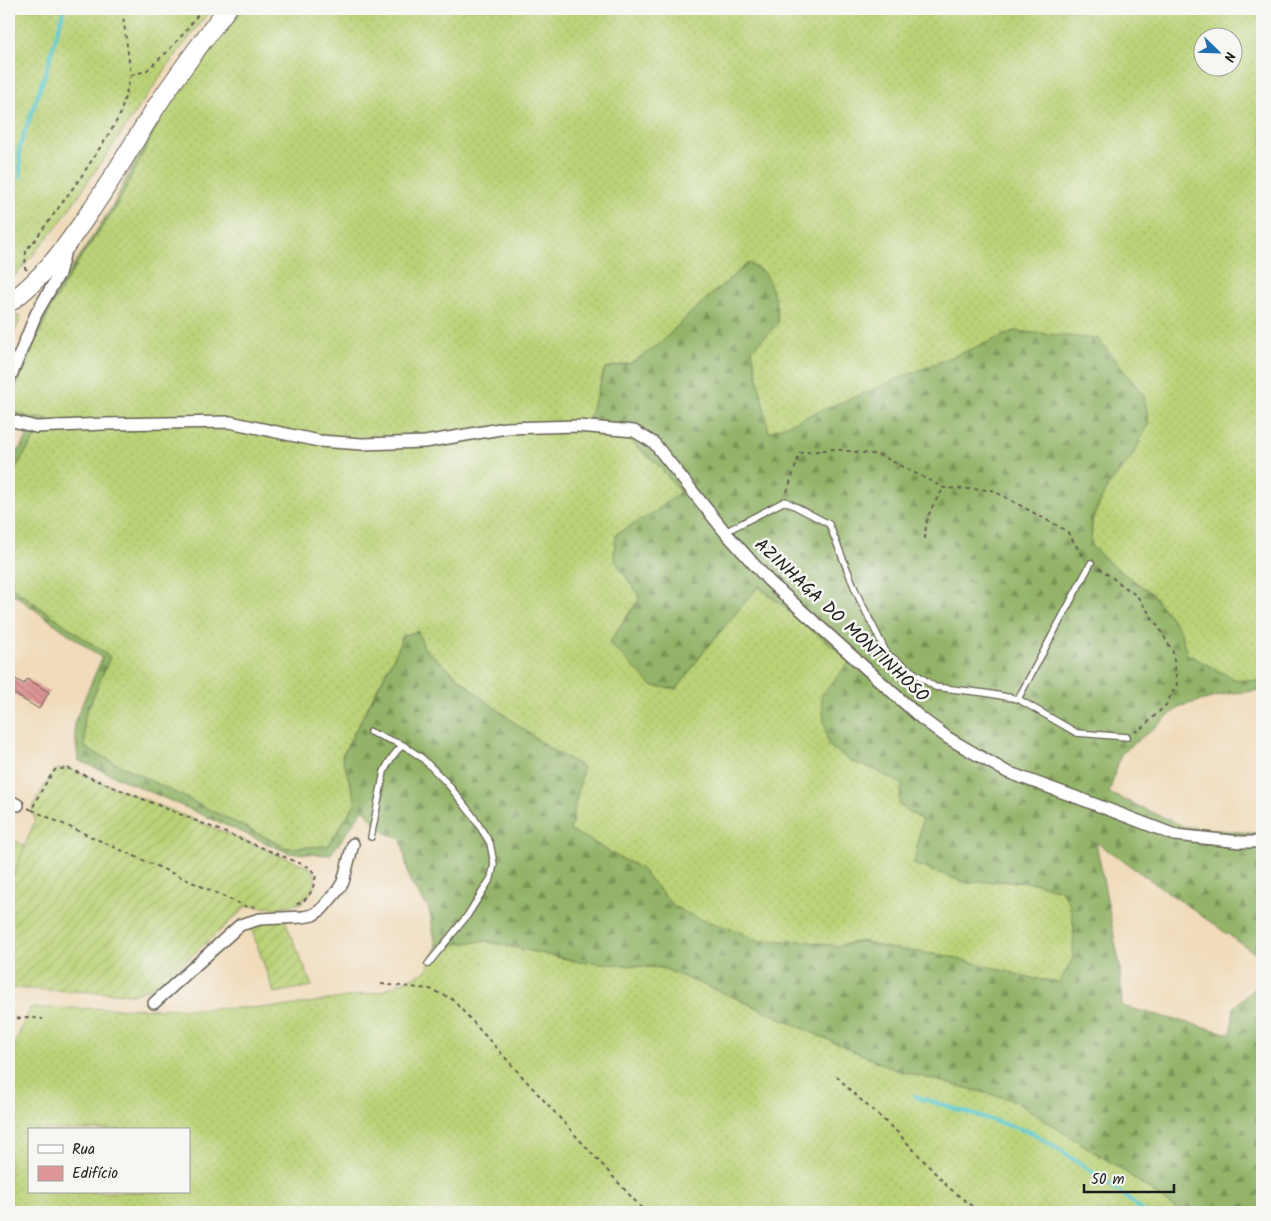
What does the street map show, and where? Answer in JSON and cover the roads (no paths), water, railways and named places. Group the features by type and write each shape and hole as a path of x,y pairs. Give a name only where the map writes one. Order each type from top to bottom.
{"main road":[{"path":"9,303 45,272 66,246 115,175 160,102 227,9"}],"street":[{"path":"9,379 36,314 59,274 66,246"},
{"name":"AZINHAGA DO MONTINHOSO","path":"9,420 36,427 230,422 319,441 362,444 425,442 506,428 578,426 634,431 654,443 726,532 769,581 921,718 948,738 1007,772 1081,798 1175,835 1240,842 1262,842"},
{"path":"154,1002 240,926 260,919 313,915 322,909 343,882 353,844"}],"lane":[{"path":"726,532 784,501 829,524 857,594 886,654 935,687 1018,699 1077,733 1127,737"},
{"path":"1018,699 1091,563"},
{"path":"370,732 404,745 422,758 447,783 474,816 490,843 494,864 491,878 467,916 428,964"},
{"path":"371,837 384,772 394,753 404,745"}],"waterway":[{"path":"21,177 19,149 46,71 64,9"},
{"path":"914,1096 1033,1133 1099,1176 1144,1212"}]}
